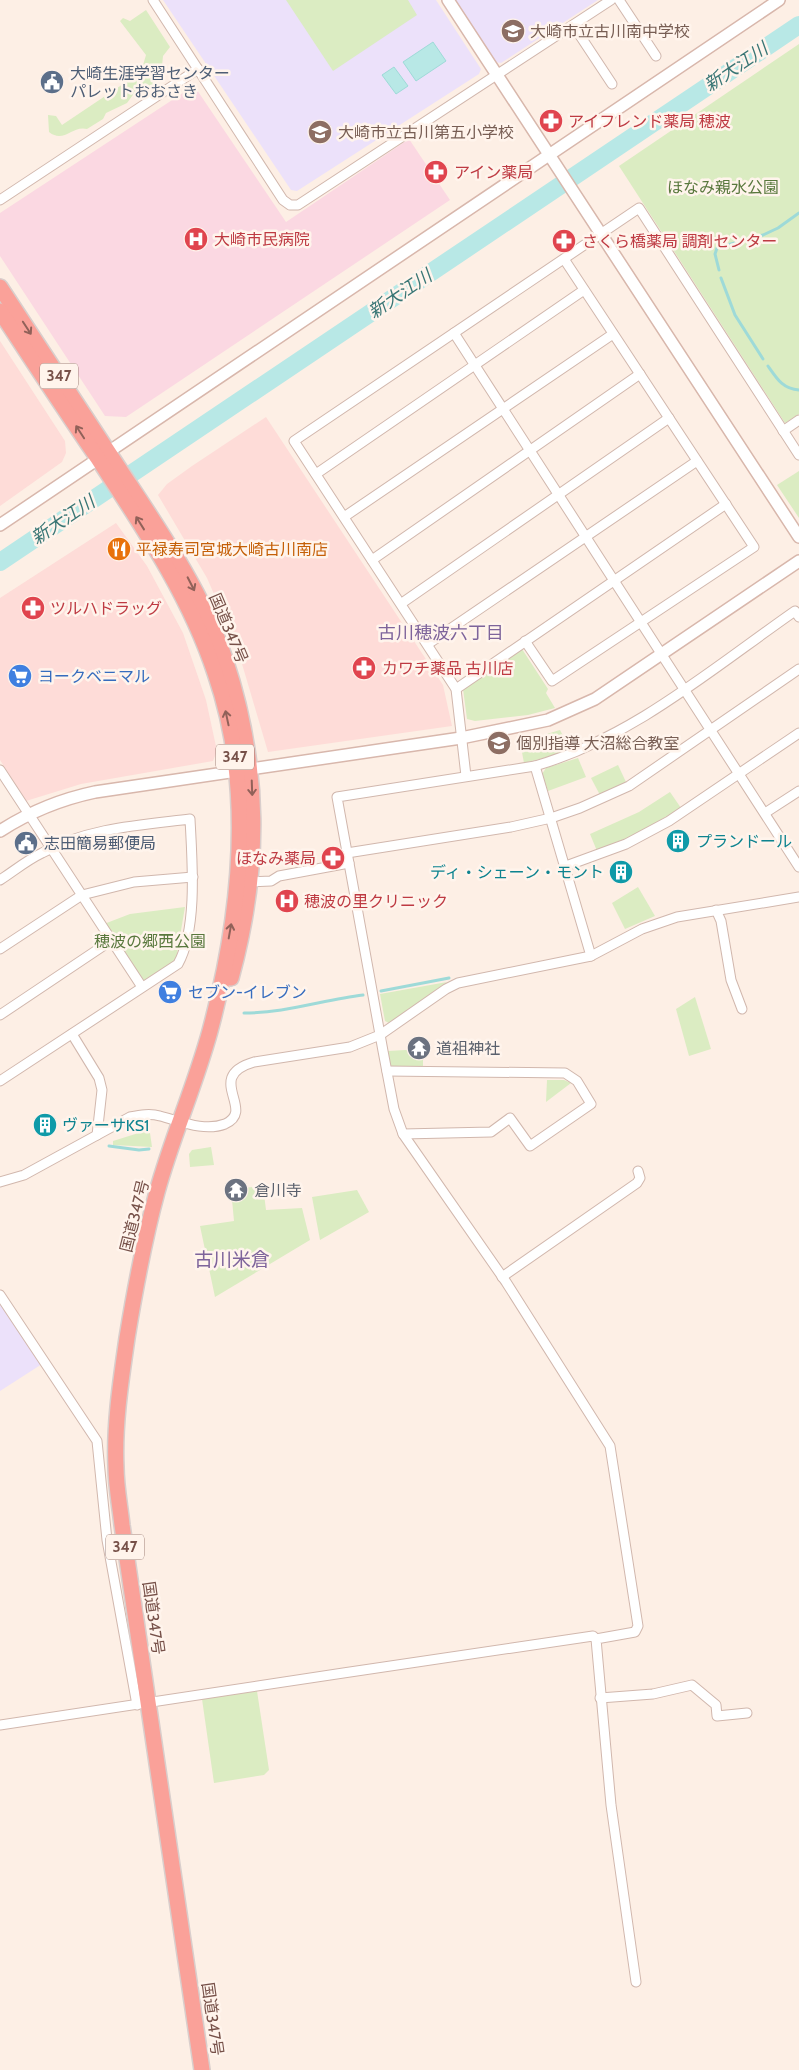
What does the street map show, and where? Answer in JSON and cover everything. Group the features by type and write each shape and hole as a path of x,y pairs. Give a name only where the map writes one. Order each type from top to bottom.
{"highway":[{"name":"国道347号","path":"0,287 112,470 184,571 225,658 239,708 244,769 254,840 243,935 228,989 210,1031 157,1191 136,1282 120,1383 116,1467 142,1704 202,2070"},
{"name":"国道347号","path":"0,311 103,455"},
{"name":"国道347号","path":"210,1031 235,904 244,769"}],"street":[{"path":"153,0 283,200 290,205 298,205 611,0"},
{"path":"448,0 799,537"},
{"path":"619,0 656,56"},
{"path":"0,525 779,0"},
{"path":"573,25 612,84"},
{"path":"0,200 198,69"},
{"path":"466,776 456,688 294,441 639,208 799,455"},
{"path":"525,641 552,681 754,547 564,259"},
{"path":"316,474 584,290"},
{"path":"454,333 799,867"},
{"path":"344,517 613,334"},
{"path":"372,560 640,374"},
{"path":"402,603 669,418"},
{"path":"783,431 799,420"},
{"path":"428,644 697,460"},
{"path":"456,688 726,504"},
{"path":"0,831 72,797 95,792 461,738 531,724 571,711 595,699 799,561"},
{"path":"0,1725 452,1656 593,1636 596,1639 635,1632 638,1626 610,1446 502,1277 403,1134 394,1109 337,797 535,766 565,758 612,736 684,689 795,611 799,617"},
{"path":"348,853 550,818 629,786 799,669"},
{"path":"566,866 626,844 668,821 799,733"},
{"path":"535,766 591,956"},
{"path":"0,770 4,784 30,816 142,987"},
{"path":"764,813 799,791"},
{"path":"0,880 51,848 107,829 190,819 193,877 184,954 178,964 0,1082"},
{"path":"250,882 271,881 279,876 349,863"},
{"path":"0,949 82,895 134,882 193,877"},
{"path":"0,1182 24,1175 130,1117 145,1114 160,1116 179,1123 216,1126 226,1123 234,1115 236,1102 230,1088 232,1075 240,1066 254,1062 350,1047 380,1035 446,988 458,983 591,956 659,922 716,910 799,897"},
{"path":"716,910 721,921 731,980 742,1009"},
{"path":"0,1015 112,940"},
{"path":"72,1034 99,1078 102,1090 97,1135"},
{"path":"387,1071 565,1073 577,1081 591,1104 530,1146 510,1118 491,1132 403,1134"},
{"path":"502,1277 637,1183 640,1178 638,1171"},
{"path":"0,1295 97,1441 107,1540 142,1704"},
{"path":"596,1639 600,1698 616,1850 636,1982"},
{"path":"600,1698 653,1694 692,1685 716,1705 717,1716 747,1713"}],"shaded area":[{"name":"大崎市立古川第五小学校","path":"163,0 436,0 481,69 479,74 297,191 291,190"},
{"name":"大崎市立古川南中学校","path":"455,0 598,0 501,63 494,62"},
{"name":"大崎市民病院","path":"189,89 197,90 286,222 409,139 450,200 126,417 105,416 0,256 0,213"},
{"path":"0,341 65,441 66,453 62,462 0,506"},
{"path":"266,417 443,685 452,726 268,752 237,647 207,578 158,495 167,484"},
{"path":"116,523 147,566 183,633 206,700 217,751 213,761 81,784 26,801 0,760 0,598"},
{"path":"0,1302 42,1364 0,1391"}],"green space":[{"path":"286,0 408,0 417,15 333,71"},
{"path":"146,10 170,47 163,56 161,76 153,86 135,92 127,103 106,113 103,119 87,129 77,129 59,136 49,132 48,115 56,116 62,125 141,72 146,55 120,21 123,18 130,21"},
{"name":"ほなみ親水公園","path":"799,44 799,414 785,423 619,166"},
{"path":"799,471 799,518 777,485"},
{"path":"522,649 548,689 546,693 555,708 528,715 475,721 467,719 463,689"},
{"path":"560,730 571,751 524,763 520,742"},
{"path":"578,758 586,777 548,791 542,774 546,768"},
{"path":"618,765 626,782 600,795 591,778"},
{"path":"670,792 681,808 629,838 597,851 590,834 639,812"},
{"path":"638,887 655,916 625,929 612,903"},
{"name":"穂波の郷西公園","path":"185,907 176,960 173,965 149,981 140,979 104,924 130,914"},
{"path":"447,982 389,1023 385,1021 380,994"},
{"path":"695,997 711,1049 689,1056 676,1009"},
{"path":"423,1049 423,1067 392,1066 389,1064 388,1051"},
{"path":"547,1080 564,1080 571,1083 546,1102"},
{"path":"145,1131 150,1133 152,1147 113,1145 113,1141"},
{"path":"211,1147 214,1165 190,1167 189,1154 192,1150"},
{"path":"263,1186 266,1210 302,1208 310,1240 215,1297 200,1226 234,1221 231,1189"},
{"path":"357,1190 369,1212 320,1240 312,1197"},
{"path":"257,1691 269,1770 264,1775 214,1783 202,1699"}],"water":[{"path":"433,42 446,61 416,81 403,62"},
{"path":"394,67 408,86 396,94 382,75"}],"waterway":[{"name":"新大江川","path":"0,562 799,25"},
{"path":"719,270 715,254 717,248 763,235 778,228 799,213"},
{"path":"721,278 735,315 763,359"},
{"path":"768,366 785,385 799,390"},
{"path":"381,991 449,978"},
{"path":"244,1013 289,1009 363,995"},
{"path":"109,1146 139,1150 149,1149"}],"place":[{"name":"大崎市立古川南中学校","path":"513,31"},
{"name":"大崎生涯学習センター パレットおおさき","path":"52,82"},
{"name":"アイフレンド薬局 穂波","path":"551,121"},
{"name":"大崎市立古川第五小学校","path":"320,132"},
{"name":"アイン薬局","path":"436,172"},
{"name":"大崎市民病院","path":"196,239"},
{"name":"さくら橋薬局 調剤センター","path":"564,241"},
{"name":"平禄寿司宮城大崎古川南店","path":"119,549"},
{"name":"ツルハドラッグ","path":"33,608"},
{"name":"カワチ薬品 古川店","path":"364,668"},
{"name":"ヨークベニマル","path":"20,676"},
{"name":"個別指導 大沼総合教室","path":"499,743"},
{"name":"プランドール","path":"678,841"},
{"name":"志田簡易郵便局","path":"26,843"},
{"name":"ほなみ薬局","path":"333,858"},
{"name":"ディ・シェーン・モント","path":"621,872"},
{"name":"穂波の里クリニック","path":"287,901"},
{"name":"セブン-イレブン","path":"170,992"},
{"name":"道祖神社","path":"419,1048"},
{"name":"ヴァーサKS1","path":"45,1125"},
{"name":"倉川寺","path":"236,1190"}],"district":[{"name":"古川穂波六丁目","path":"441,633"},
{"name":"古川米倉","path":"232,1259"}]}
